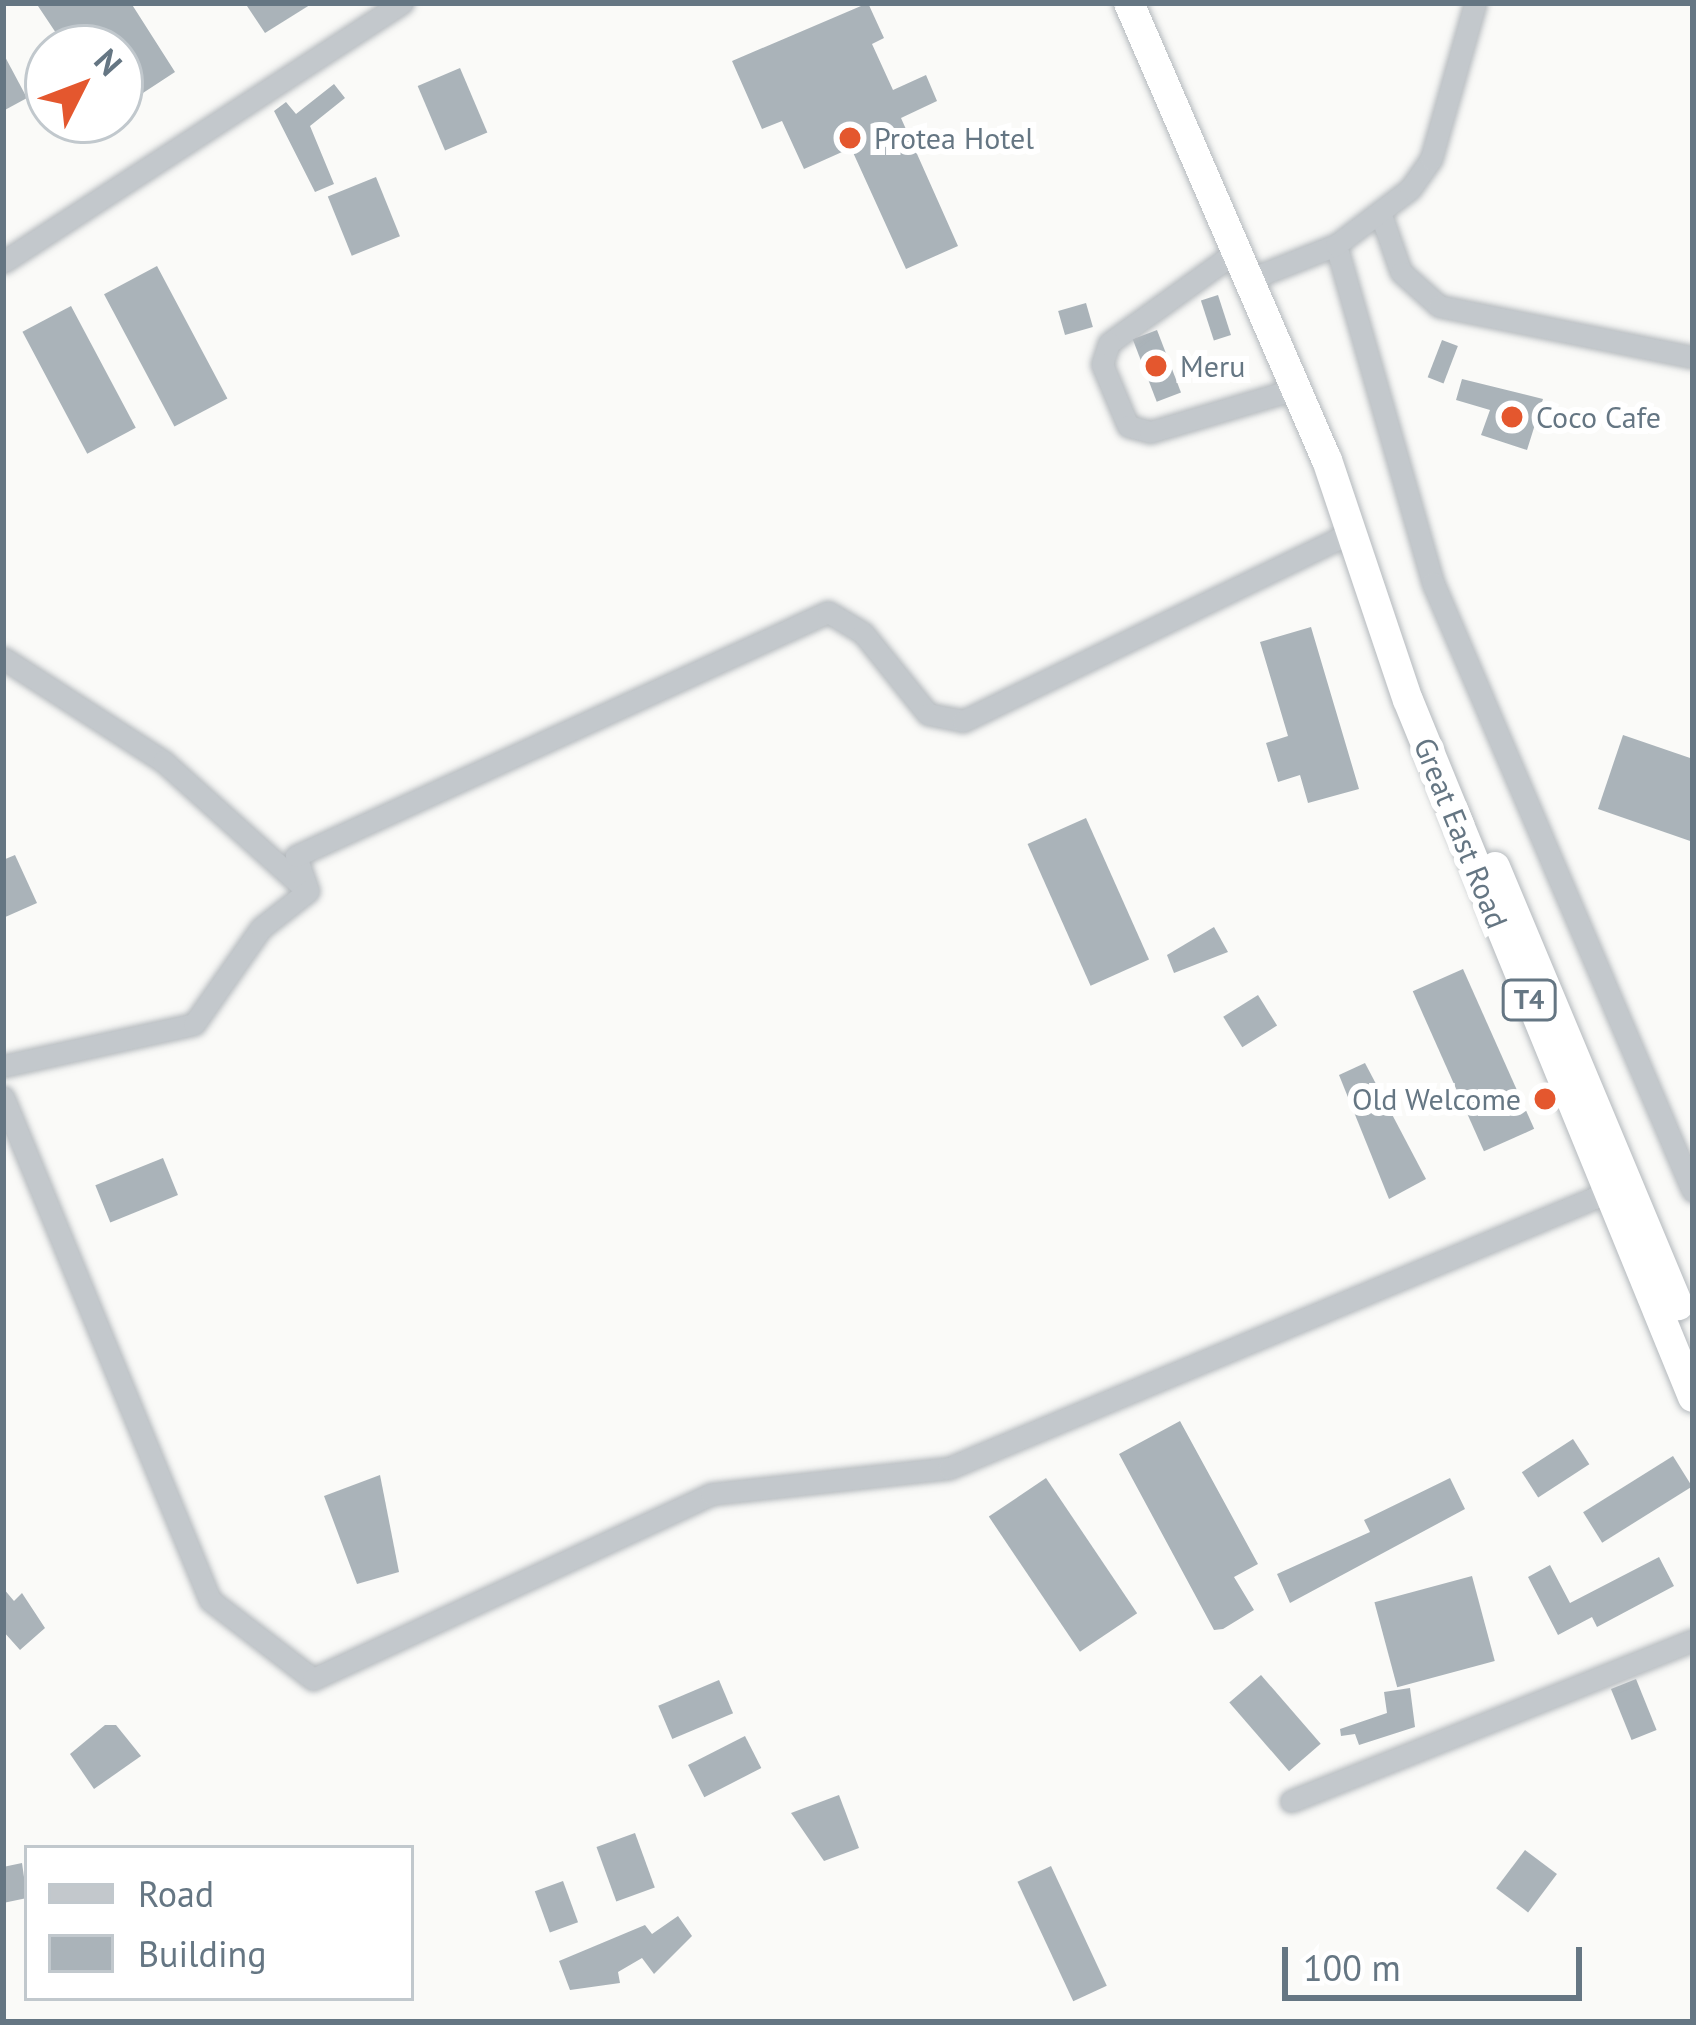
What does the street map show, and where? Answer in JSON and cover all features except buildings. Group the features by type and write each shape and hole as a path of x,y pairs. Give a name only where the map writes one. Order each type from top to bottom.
{"highway":[{"name":"Great East Road","path":"1129,3 1244,265 1375,599 1619,1187 1693,1397"},
{"name":"Great East Road","path":"1619,1187 1690,1331"}],"street":[{"path":"3,262 402,3"},
{"path":"1295,389 1150,433 1128,426 1102,364 1109,343 1244,265 1336,245 1381,215 1431,159 1475,3"},
{"path":"1381,215 1401,272 1439,306 1693,357"},
{"path":"1336,245 1433,583 1686,1153 1693,1191"},
{"path":"308,892 296,856 828,612 863,633 928,714 963,721 1351,533"},
{"path":"3,658 163,761 308,892"},
{"path":"3,1066 194,1024 261,928 308,892"},
{"path":"3,1097 210,1600 313,1679 711,1494 949,1468 1619,1187"},
{"path":"1291,1801 1693,1640"}],"place":[{"name":"Protea Hotel","path":"850,138"},
{"name":"Meru","path":"1156,366"},
{"name":"Coco Cafe","path":"1512,417"},
{"name":"Old Welcome","path":"1545,1099"}]}
